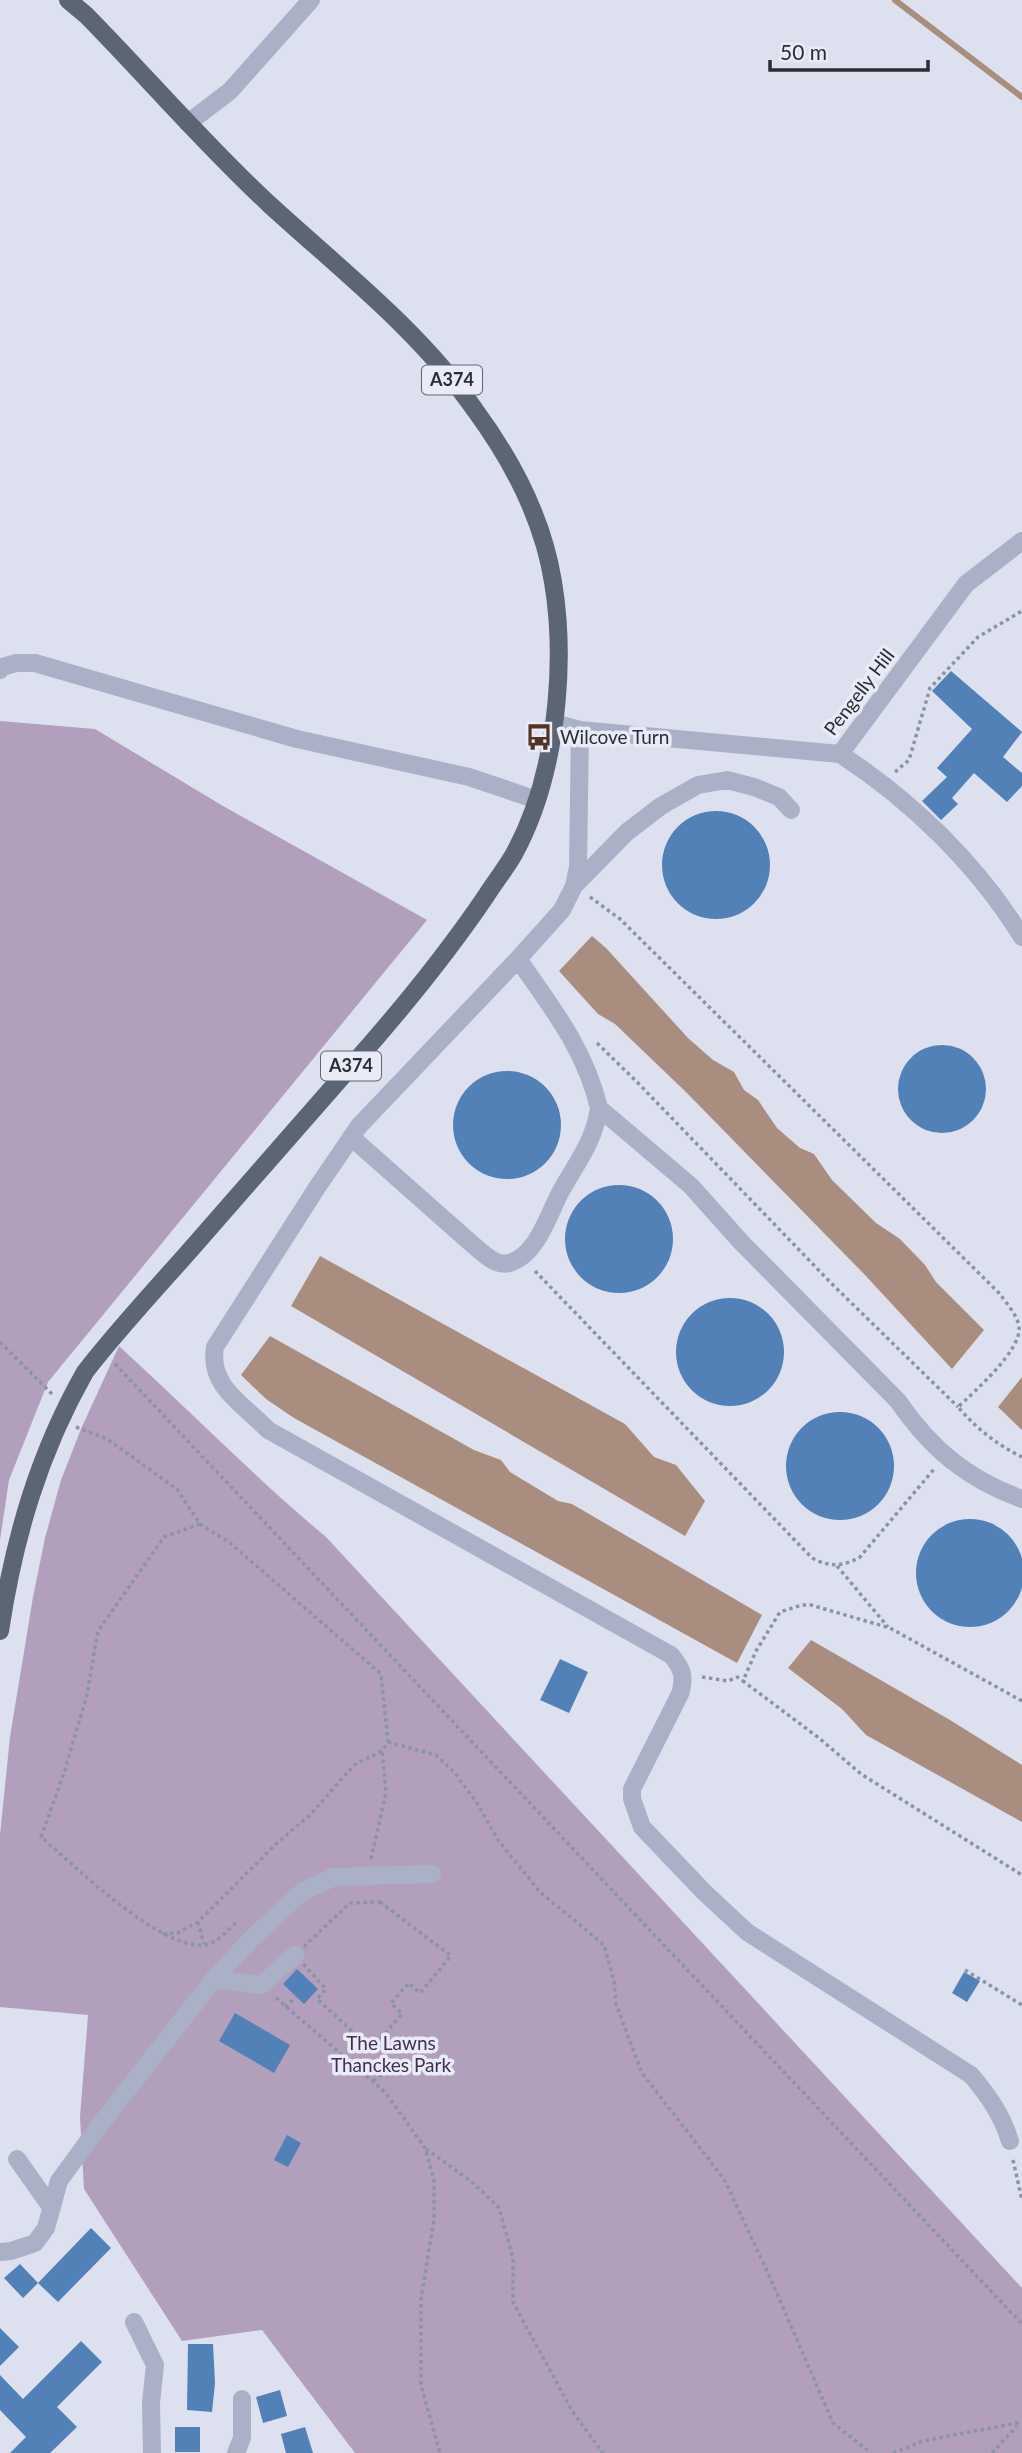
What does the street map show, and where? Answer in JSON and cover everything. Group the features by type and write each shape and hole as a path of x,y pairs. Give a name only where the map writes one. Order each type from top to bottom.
{"main road":[{"name":"A374","path":"0,1631 23,1518 62,1413 85,1372 404,1006 464,929 514,854 537,800 554,723 558,645 545,546 526,495 475,408 392,316 268,203 86,15 68,0"}],"street":[{"path":"188,123 230,91 311,0"},
{"name":"Pengelly Hill","path":"554,723 580,730 840,754 966,584 1022,541"},
{"path":"0,670 16,663 35,663 297,739 469,777 537,800"},
{"path":"580,730 579,867 574,886 562,910 518,960 359,1126 215,1347 213,1359 218,1377 230,1396 268,1430 671,1656 681,1667 684,1681 632,1789 632,1799 642,1827 704,1892 747,1932 971,2075 990,2097 1006,2126 1010,2141"},
{"path":"840,754 883,782 946,840 1005,910 1022,937"},
{"path":"574,886 627,832 661,806 698,785 727,780 754,787 779,797 791,810"},
{"path":"518,960 568,1031 584,1059 599,1108 691,1186 741,1242 898,1401 917,1429 944,1455 988,1486 1022,1499"},
{"path":"351,1137 472,1244 493,1260 509,1264 519,1258 540,1236 561,1190 588,1147 599,1108"},
{"path":"0,2252 11,2252 35,2243 46,2228 60,2181 72,2163 214,1979 252,1938 302,1892 334,1877 432,1874"},
{"path":"214,1979 261,1985 295,1955"},
{"path":"17,2160 51,2207"},
{"path":"134,2322 155,2365 151,2403 152,2453"},
{"path":"242,2399 242,2452"}],"path":[{"path":"883,782 909,760 930,688 978,637 1022,611"},
{"path":"574,886 620,919 1000,1294 1020,1326 1021,1336 1000,1365 958,1407"},
{"path":"590,1037 978,1429 997,1444 1022,1457"},
{"path":"519,1258 543,1278 801,1549 823,1564 849,1563 860,1557 944,1455"},
{"path":"0,1342 62,1413 107,1439 177,1489 200,1524 230,1543 381,1674 388,1742 382,1751 354,1765 311,1814 277,1843 198,1922 177,1933 162,1934"},
{"path":"102,1350 1022,2323"},
{"path":"200,1524 164,1537 98,1631 87,1696 41,1837 162,1934 183,1943 204,1945 212,1943 235,1924 252,1938"},
{"path":"836,1565 890,1628"},
{"path":"743,1681 774,1619 786,1608 811,1605 890,1628 1022,1701"},
{"path":"682,1673 728,1681 737,1677 819,1738 861,1774 1022,1875"},
{"path":"388,1742 436,1755 462,1782 498,1840 539,1891 604,1945 614,1981 616,2004 642,2073 724,2179 833,2423 872,2453"},
{"path":"370,1875 372,1851 386,1791 382,1751"},
{"path":"380,1902 451,1956 420,1993 409,1983 391,2003 402,2014 382,2037 362,2040 317,1998 326,1989 295,1955 350,1903 380,1902"},
{"path":"198,1922 204,1945"},
{"path":"965,1970 1022,2005"},
{"path":"261,1985 385,2092 425,2148 471,2182 499,2208 513,2258 513,2302 572,2411 603,2453"},
{"path":"285,2007 296,1997"},
{"path":"372,2082 382,2074"},
{"path":"1010,2141 1022,2200"},
{"path":"425,2148 433,2179 434,2220 421,2299 421,2385 440,2453"},
{"path":"893,2453 923,2441 1020,2423"},
{"path":"992,2453 1020,2423"}],"green space":[{"path":"0,721 95,729 223,806 427,920 48,1382 9,1480 0,1540"},
{"name":"The Lawns Thanckes Park","path":"119,1346 247,1467 326,1537 1022,2288 1022,2453 355,2453 262,2330 182,2341 84,2189 80,2117 88,2015 0,2007 0,1835 10,1737 33,1597 61,1480"}],"shaded area":[{"path":"592,936 688,1038 713,1060 734,1072 744,1090 758,1100 777,1128 800,1148 814,1154 832,1180 876,1223 900,1239 925,1265 936,1282 984,1330 952,1369 865,1275 687,1093 615,1024 598,1014 559,971"},
{"path":"320,1256 625,1424 654,1457 676,1465 705,1501 685,1536 291,1306"},
{"path":"270,1336 474,1450 501,1460 510,1472 558,1501 572,1504 762,1615 737,1663 294,1418 266,1399 241,1375"},
{"path":"1022,1377 1022,1430 998,1407"},
{"path":"811,1640 1022,1765 1022,1822 866,1735 842,1709 788,1668"}],"building":[{"path":"951,671 1022,732 1003,757 1022,773 1022,786 1007,802 974,773 952,798 958,804 941,820 922,801 947,777 937,768 972,729 932,691"},
{"path":"716,811 737,815 754,827 766,844 770,865 766,886 754,903 737,915 716,919 695,915 678,903 666,886 662,865 666,844 678,827 695,815"},
{"path":"942,1045 959,1049 973,1058 982,1072 986,1089 982,1106 973,1120 959,1129 942,1133 925,1129 911,1120 902,1106 898,1089 902,1072 911,1058 925,1049"},
{"path":"507,1071 528,1075 545,1087 557,1104 561,1125 557,1146 545,1163 528,1175 507,1179 486,1175 469,1163 457,1146 453,1125 457,1104 469,1087 486,1075"},
{"path":"619,1185 640,1189 657,1201 669,1218 673,1239 669,1260 657,1277 640,1289 619,1293 598,1289 581,1277 569,1260 565,1239 569,1218 581,1201 598,1189"},
{"path":"730,1298 751,1302 768,1314 780,1331 784,1352 780,1373 768,1390 751,1402 730,1406 709,1402 692,1390 680,1373 676,1352 680,1331 692,1314 709,1302"},
{"path":"840,1412 861,1416 878,1428 890,1445 894,1466 890,1487 878,1504 861,1516 840,1520 819,1516 802,1504 790,1487 786,1466 790,1445 802,1428 819,1416"},
{"path":"970,1519 991,1523 1008,1535 1020,1552 1024,1573 1020,1594 1008,1611 991,1623 970,1627 949,1623 932,1611 920,1594 916,1573 920,1552 932,1535 949,1523"},
{"path":"560,1659 588,1672 569,1713 540,1700"},
{"path":"297,1969 318,1989 304,2004 283,1984"},
{"path":"964,1972 980,1981 967,2002 952,1993"},
{"path":"235,2013 290,2045 274,2073 219,2041"},
{"path":"287,2135 301,2143 288,2167 274,2160"},
{"path":"91,2228 111,2248 58,2302 38,2283"},
{"path":"20,2264 38,2283 23,2298 4,2278"},
{"path":"0,2328 19,2347 0,2366"},
{"path":"81,2341 102,2362 57,2407 77,2427 50,2453 10,2453 26,2437 0,2410 0,2375 23,2399"},
{"path":"188,2344 213,2344 215,2383 212,2412 187,2410"},
{"path":"280,2390 287,2416 263,2423 256,2397"},
{"path":"175,2427 200,2427 200,2452 175,2452"},
{"path":"305,2427 313,2453 286,2453 281,2434"}],"waterway":[{"path":"895,0 1022,97"}],"place":[{"name":"Wilcove Turn","path":"539,737"}]}
